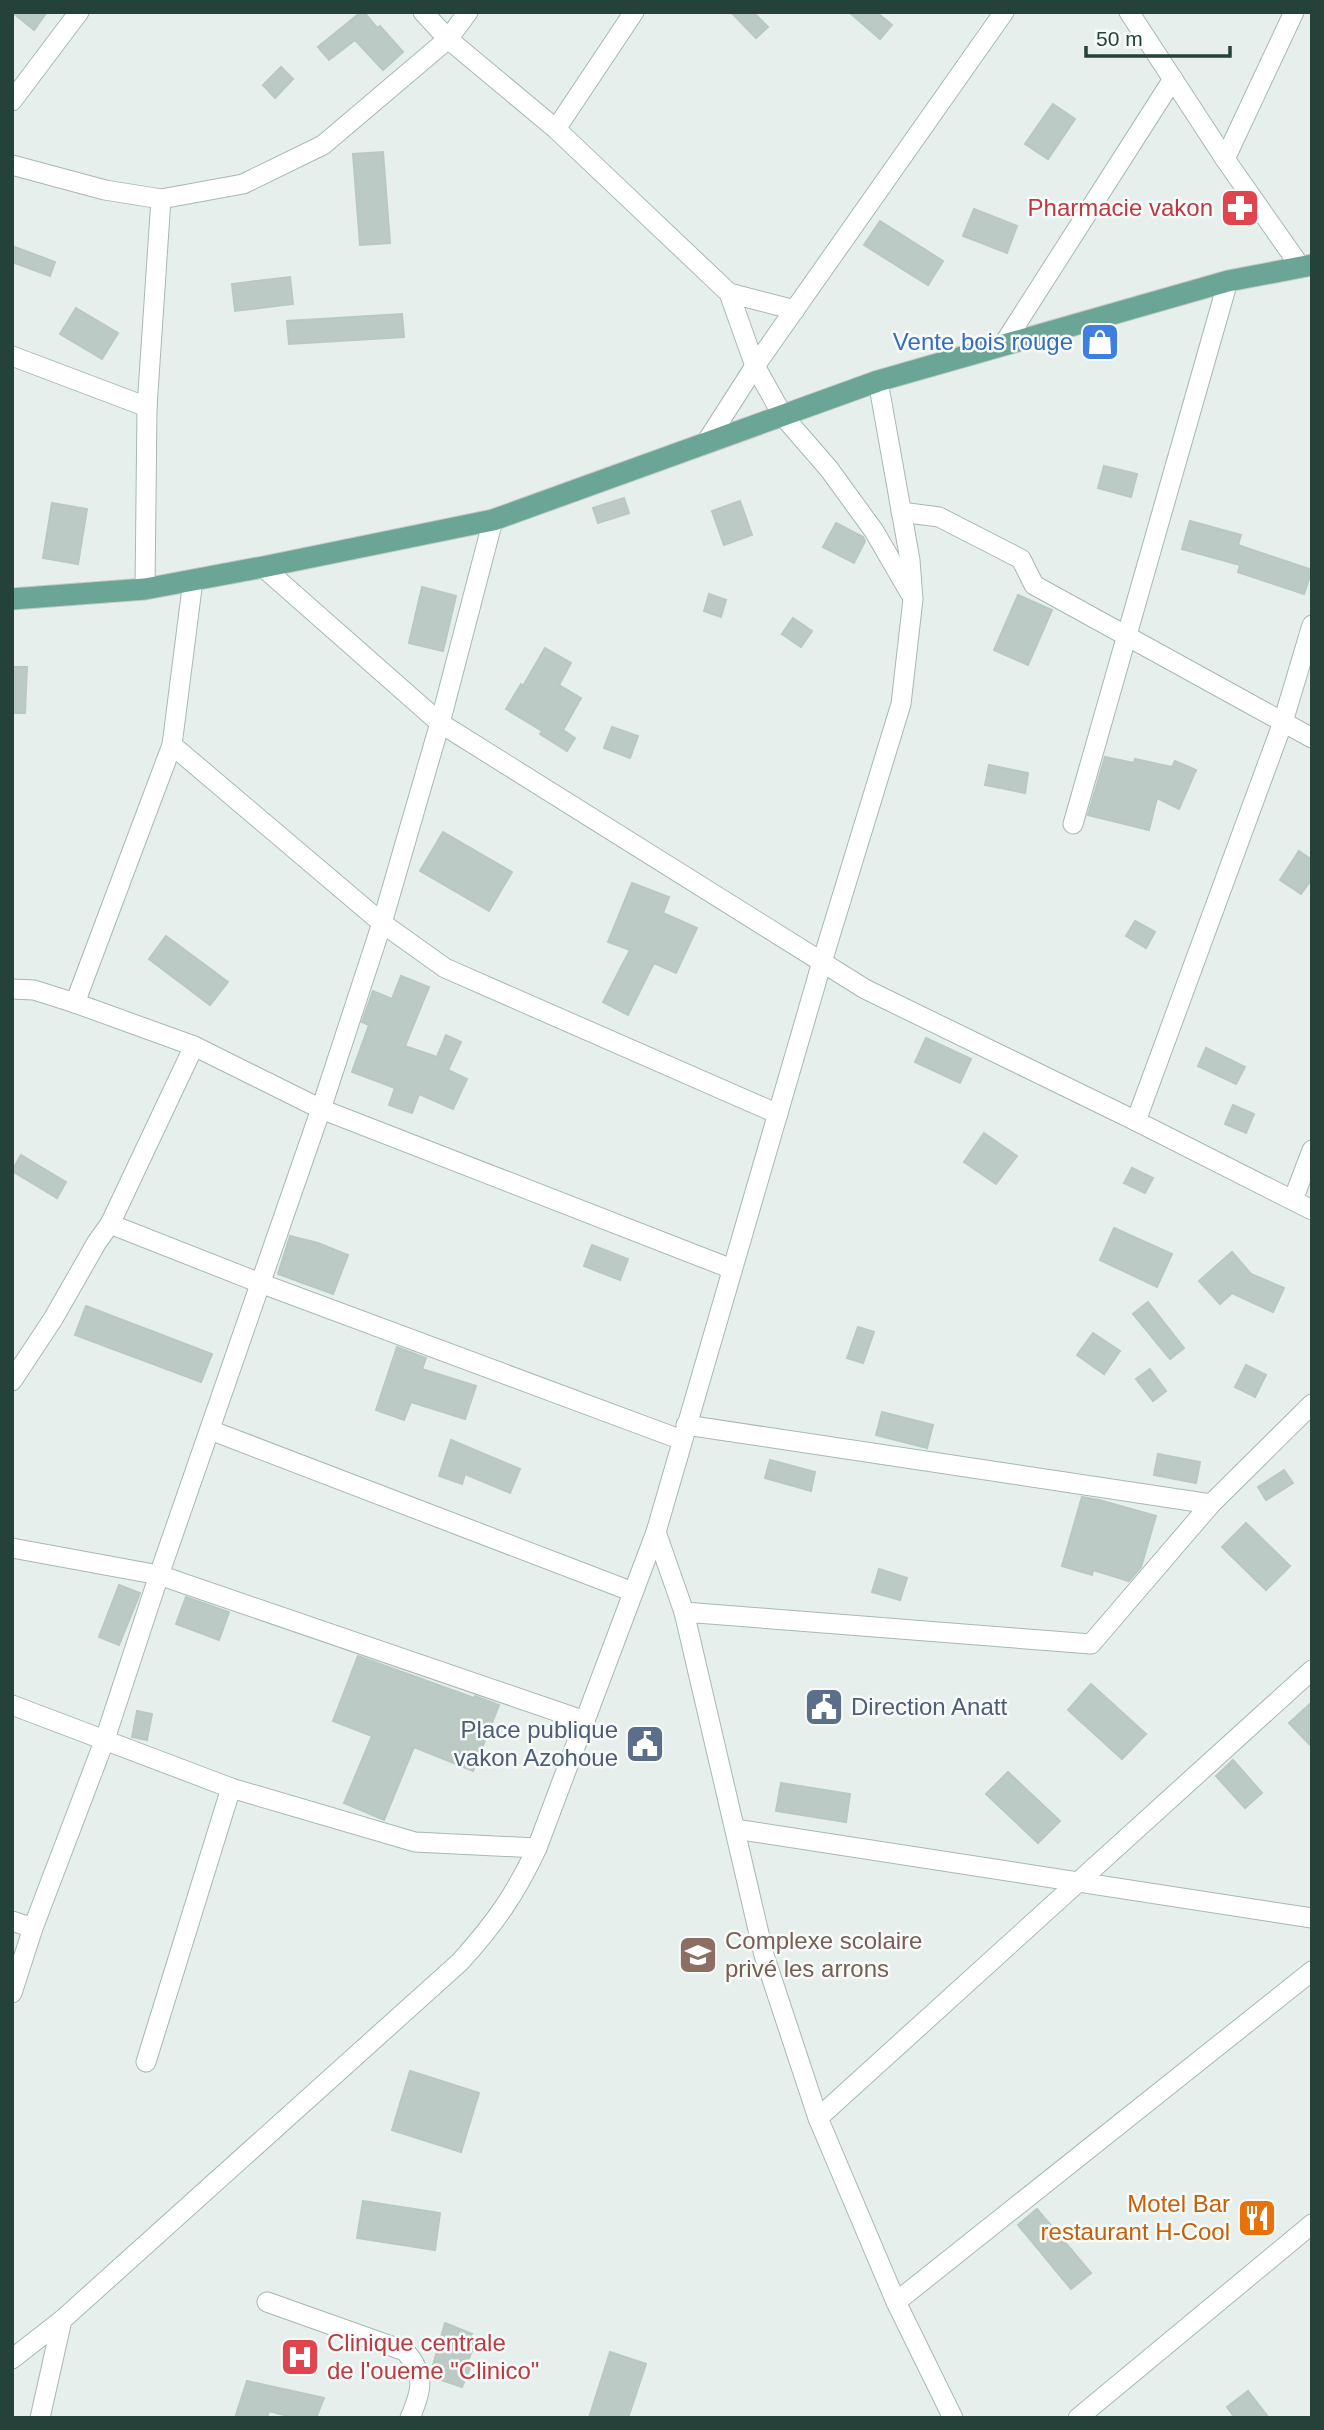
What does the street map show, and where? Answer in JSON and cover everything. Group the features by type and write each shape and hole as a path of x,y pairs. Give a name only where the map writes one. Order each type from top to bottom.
{"main road":[{"path":"12,599 145,589 493,520 878,381 1228,281 1306,266"}],"street":[{"path":"12,101 79,12"},
{"path":"423,12 448,39 556,129 730,293 755,366 783,416 829,469 874,531 913,599"},
{"path":"12,165 104,190 161,199 243,184 323,145 448,39 468,12"},
{"path":"556,129 634,12"},
{"path":"707,441 755,366 1004,12"},
{"path":"1129,12 1225,159 1306,266"},
{"path":"1225,159 1294,12"},
{"path":"1003,345 1173,79"},
{"path":"145,589 147,407 161,199"},
{"path":"1073,824 1228,281"},
{"path":"730,293 795,310"},
{"path":"12,356 147,407"},
{"path":"12,2359 62,2320 460,1962 518,1889 537,1847 656,1532 822,962 901,704 913,599 910,560 878,381"},
{"path":"901,512 939,517 1021,559 1034,585 1312,738"},
{"path":"12,1993 33,1928 105,1739 159,1575 321,1110 382,923 440,723 493,520"},
{"path":"263,567 440,723 865,989 1312,1210"},
{"path":"75,1003 172,745 193,580"},
{"path":"1136,1121 1283,722 1312,625"},
{"path":"172,745 382,923 445,968 778,1114"},
{"path":"12,989 34,990 194,1046 321,1110 733,1269"},
{"path":"12,1381 110,1224 194,1046"},
{"path":"1293,1200 1312,1150"},
{"path":"110,1224 260,1283 684,1433 1211,1504"},
{"path":"684,1612 1091,1643 1211,1504 1312,1404"},
{"path":"209,1430 633,1592"},
{"path":"656,1532 684,1612 764,1955 818,2118 896,2302 953,2418"},
{"path":"12,1548 159,1575 585,1721"},
{"path":"818,2118 1312,1670"},
{"path":"12,1705 231,1788 415,1842 537,1847"},
{"path":"146,2062 231,1788"},
{"path":"735,1829 1312,1918"},
{"path":"12,1921 33,1928"},
{"path":"896,2302 1312,1971"},
{"path":"1077,2418 1312,2224"},
{"path":"267,2302 405,2351 419,2372 421,2387 410,2418"},
{"path":"40,2418 62,2320"}],"building":[{"path":"12,12 47,12 34,30"},
{"path":"364,12 377,28 380,26 403,52 383,70 355,40 329,60 318,47"},
{"path":"731,12 753,12 768,27 756,38"},
{"path":"849,12 876,12 892,25 880,39"},
{"path":"281,67 293,79 275,98 263,85"},
{"path":"1053,104 1075,119 1048,159 1025,144"},
{"path":"383,152 390,243 360,245 353,154"},
{"path":"974,209 1017,226 1007,253 963,236"},
{"path":"880,221 943,261 928,285 864,245"},
{"path":"12,246 55,262 50,276 12,262"},
{"path":"290,277 293,304 235,311 232,284"},
{"path":"76,308 118,333 102,359 60,334"},
{"path":"402,314 404,337 289,344 287,321"},
{"path":"1104,466 1137,474 1131,497 1098,488"},
{"path":"624,498 629,513 598,523 593,508"},
{"path":"740,501 752,535 724,545 712,511"},
{"path":"52,503 87,509 78,564 43,558"},
{"path":"1190,521 1241,535 1238,545 1312,570 1304,594 1238,572 1240,565 1182,549"},
{"path":"836,523 863,537 865,541 854,563 823,547"},
{"path":"422,587 456,596 443,651 409,643"},
{"path":"709,594 726,600 721,617 704,611"},
{"path":"1018,595 1052,610 1028,665 994,650"},
{"path":"793,618 812,631 801,647 782,634"},
{"path":"545,648 571,663 559,685 581,698 563,730 575,738 567,751 540,734 542,731 506,709"},
{"path":"12,667 27,667 25,713 12,713"},
{"path":"612,727 638,736 630,758 604,748"},
{"path":"1105,757 1134,763 1135,759 1172,767 1175,761 1196,770 1179,809 1157,798 1149,830 1088,815"},
{"path":"989,765 1028,773 1025,793 985,785"},
{"path":"443,832 512,872 489,911 420,871"},
{"path":"1299,851 1312,860 1312,879 1301,894 1280,880"},
{"path":"632,883 669,897 663,913 697,928 676,973 654,963 628,1015 603,1002 630,950 608,942"},
{"path":"1135,921 1155,932 1146,948 1126,936"},
{"path":"166,936 228,982 210,1005 149,959"},
{"path":"401,976 429,987 405,1046 437,1057 446,1035 461,1042 448,1070 467,1079 453,1109 419,1094 412,1113 389,1105 395,1088 352,1072 369,1025 362,1022 373,991 392,999"},
{"path":"926,1038 971,1059 960,1083 915,1062"},
{"path":"1206,1048 1245,1067 1236,1084 1198,1066"},
{"path":"1233,1105 1254,1114 1246,1133 1225,1124"},
{"path":"984,1133 1017,1156 996,1184 964,1162"},
{"path":"21,1155 66,1182 57,1198 12,1171"},
{"path":"1132,1168 1153,1178 1145,1193 1124,1183"},
{"path":"1114,1228 1172,1254 1157,1287 1100,1260"},
{"path":"290,1236 348,1255 333,1294 278,1274"},
{"path":"592,1245 628,1259 620,1280 584,1266"},
{"path":"1232,1252 1251,1274 1284,1288 1273,1312 1232,1293 1220,1304 1199,1281"},
{"path":"1148,1302 1184,1348 1170,1359 1133,1314"},
{"path":"86,1306 212,1354 201,1382 75,1335"},
{"path":"858,1327 874,1332 863,1363 847,1358"},
{"path":"1093,1333 1120,1351 1104,1374 1077,1355"},
{"path":"397,1347 426,1358 422,1369 476,1386 465,1419 411,1402 404,1420 376,1410"},
{"path":"1246,1365 1266,1375 1255,1397 1235,1387"},
{"path":"1150,1369 1166,1391 1153,1401 1136,1379"},
{"path":"882,1412 933,1425 927,1448 876,1435"},
{"path":"451,1440 520,1469 510,1493 465,1474 462,1484 439,1476"},
{"path":"1158,1454 1200,1462 1196,1483 1154,1475"},
{"path":"770,1460 815,1472 811,1491 765,1478"},
{"path":"1284,1470 1293,1483 1266,1500 1258,1487"},
{"path":"1082,1497 1156,1516 1141,1567 1129,1581 1093,1570 1092,1575 1062,1566"},
{"path":"1246,1523 1290,1566 1266,1590 1222,1547"},
{"path":"879,1569 907,1578 900,1600 872,1592"},
{"path":"119,1585 140,1593 119,1645 99,1637"},
{"path":"186,1597 229,1612 219,1640 176,1624"},
{"path":"358,1656 499,1705 473,1771 414,1747 384,1820 344,1803 372,1736 333,1721"},
{"path":"1091,1684 1146,1734 1122,1759 1068,1710"},
{"path":"1312,1702 1312,1747 1289,1723"},
{"path":"137,1711 152,1714 147,1740 132,1737"},
{"path":"1233,1760 1262,1793 1245,1808 1216,1776"},
{"path":"1008,1772 1060,1821 1038,1843 986,1794"},
{"path":"781,1783 850,1794 846,1822 776,1811"},
{"path":"410,2071 479,2093 461,2152 392,2130"},
{"path":"363,2201 440,2213 435,2250 357,2238"},
{"path":"1037,2209 1091,2273 1071,2289 1018,2225"},
{"path":"445,2323 472,2334 469,2338 476,2341 466,2366 470,2368 462,2387 432,2377 431,2372"},
{"path":"610,2352 646,2364 628,2418 589,2418"},
{"path":"247,2381 324,2398 316,2418 295,2418 269,2411 267,2418 235,2418"},
{"path":"1248,2391 1269,2418 1235,2418 1227,2407"}],"place":[{"name":"Pharmacie vakon","path":"1240,208"},
{"name":"Vente bois rouge","path":"1100,342"},
{"name":"Direction Anatt","path":"824,1707"},
{"name":"Place publique vakon Azohoue","path":"645,1744"},
{"name":"Complexe scolaire privé les arrons","path":"698,1955"},
{"name":"Motel Bar restaurant H-Cool","path":"1257,2218"},
{"name":"Clinique centrale de l'oueme \"Clinico\"","path":"300,2357"}]}
